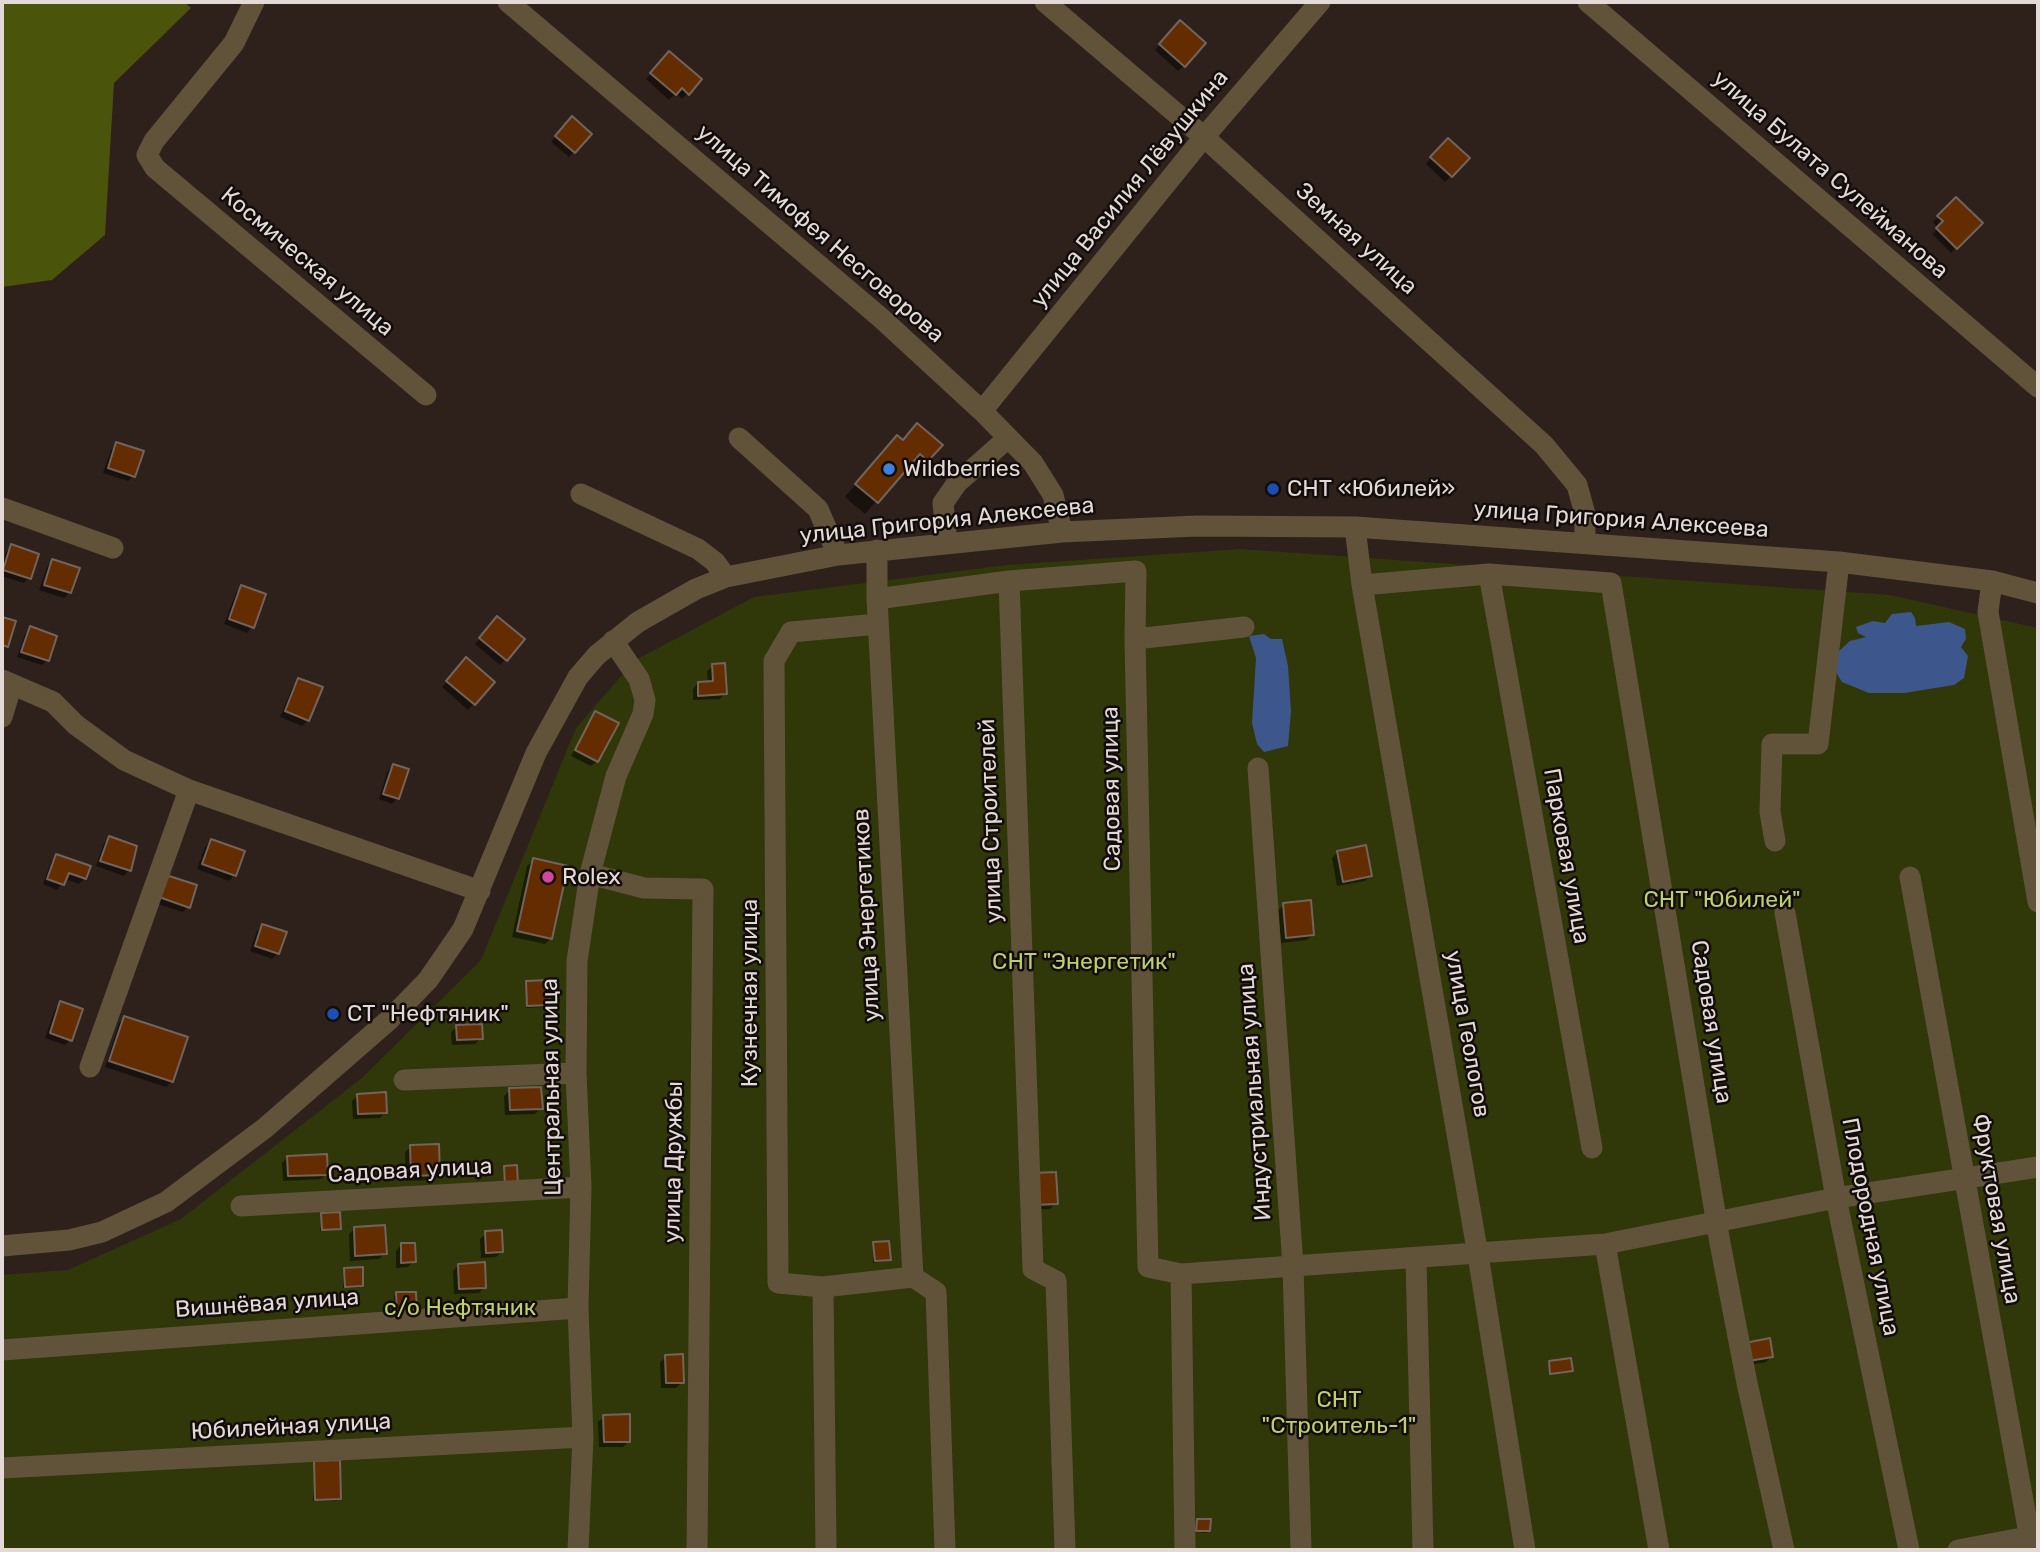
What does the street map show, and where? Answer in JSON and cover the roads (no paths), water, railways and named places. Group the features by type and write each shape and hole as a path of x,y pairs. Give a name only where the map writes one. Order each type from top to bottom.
{"street":[{"name":"Космическая улица","path":"254,2 234,43 154,141 148,155 155,168 426,395"},
{"name":"улица Тимофея Несговорова","path":"508,2 871,309 982,411 1033,463 1053,495 1062,532"},
{"name":"Земная улица","path":"1045,2 1204,137 1554,455 1577,485 1585,513 1585,544"},
{"name":"улица Василия Лёвушкина","path":"982,411 1204,137 1320,2"},
{"name":"улица Булата Сулейманова","path":"1588,2 2038,387"},
{"path":"739,438 818,509 838,555"},
{"path":"947,543 943,503 957,483 1008,438"},
{"path":"581,494 698,549 715,562 726,577"},
{"path":"2,508 113,548"},
{"name":"улица Григория Алексеева","path":"2,1247 69,1240 102,1232 166,1202 204,1176 335,1068 418,990 449,952 480,891 550,724 578,677 613,641 664,606 726,577 838,555 1062,532 1197,526 1355,527 1839,562 1992,582 2038,593"},
{"name":"улица Геологов","path":"1355,527 1362,585 1525,1550"},
{"name":"улица Энергетиков","path":"877,550 878,624 913,1277"},
{"path":"1775,841 1770,812 1772,744 1818,744 1839,562"},
{"name":"Садовая улица","path":"877,599 1009,581 1136,571 1135,639 1148,1267 1181,1274"},
{"name":"Садовая улица","path":"1362,585 1489,574 1611,583 1746,1383 1784,1550"},
{"name":"Парковая улица","path":"1489,574 1592,1148"},
{"name":"улица Строителей","path":"1009,581 1033,1269 1056,1281 1065,1550"},
{"path":"1992,582 1988,612 2038,902"},
{"name":"Кузнечная улица","path":"878,624 791,632 774,661 778,1283 823,1287 913,1277"},
{"path":"1135,639 1244,627"},
{"name":"Центральная улица","path":"578,1550 583,1437 578,1308 581,1187 576,1073 577,961 590,874 616,776 643,714 645,700 639,680 613,641"},
{"path":"2,717 7,682 53,702 76,725 124,760 189,790 480,891"},
{"name":"Индустриальная улица","path":"1258,768 1293,1266"},
{"path":"90,1067 189,790"},
{"name":"улица Дружбы","path":"590,874 644,888 703,889 697,1550"},
{"name":"Фруктовая улица","path":"1910,877 2033,1540"},
{"name":"Плодородная улица","path":"1785,913 1836,1198 1909,1550"},
{"path":"404,1080 576,1073"},
{"path":"1185,1550 1181,1274 1474,1256 1605,1244 1836,1198 2038,1167"},
{"name":"Садовая улица","path":"241,1206 581,1187"},
{"path":"1605,1244 1659,1550"},
{"path":"1416,1259 1423,1550"},
{"path":"1293,1266 1301,1550"},
{"path":"913,1277 936,1292 945,1550"},
{"path":"823,1287 826,1550"},
{"name":"Вишнёвая улица","path":"2,1350 578,1308"},
{"name":"Юбилейная улица","path":"2,1468 583,1437"},
{"path":"1958,1550 2033,1540"}],"water":[{"path":"1911,612 1916,626 1949,622 1965,629 1966,639 1961,647 1968,656 1964,678 1954,685 1904,693 1869,693 1842,682 1837,674 1835,660 1839,651 1850,641 1866,637 1858,633 1856,627 1873,621 1885,623 1892,614"},
{"path":"1264,634 1271,639 1282,639 1288,666 1291,711 1288,746 1264,752 1257,744 1252,723 1256,658 1249,636"}],"place":[{"name":"Wildberries","path":"889,469"},
{"name":"СНТ «Юбилей»","path":"1273,489"},
{"name":"Rolex","path":"548,877"},
{"name":"СТ \"Нефтяник\"","path":"333,1014"}],"park label":[{"name":"СНТ \"Юбилей\"","path":"1722,900"},
{"name":"СНТ \"Энергетик\"","path":"1084,962"},
{"name":"с/о Нефтяник","path":"460,1308"},
{"name":"СНТ \"Строитель-1\"","path":"1339,1413"}]}
